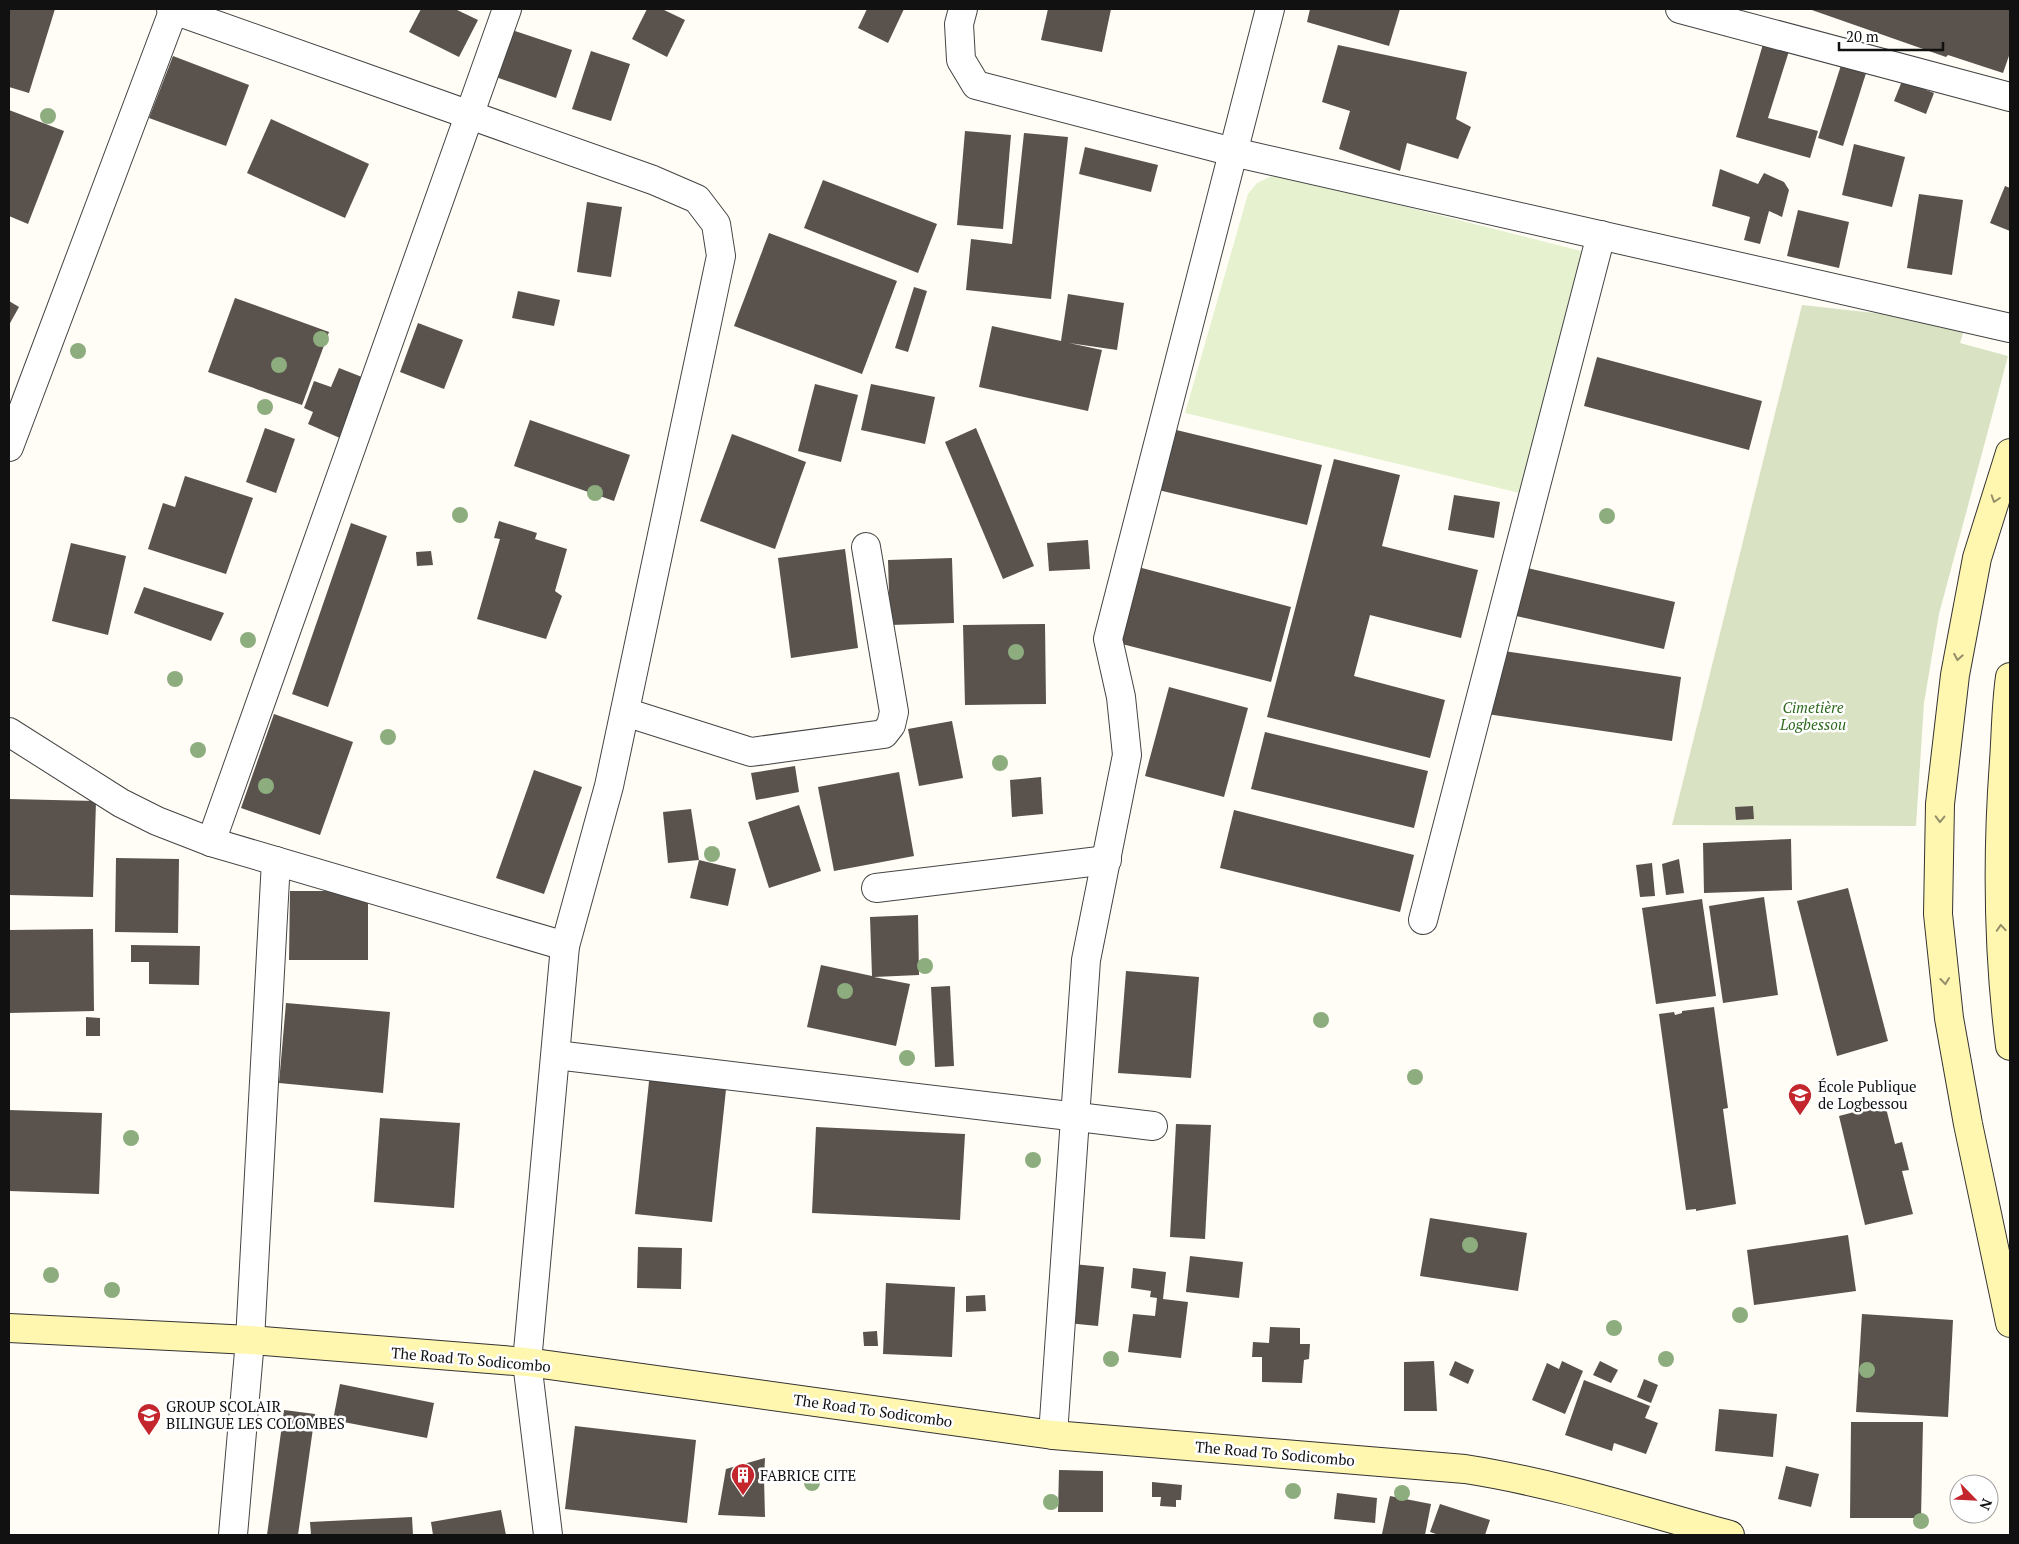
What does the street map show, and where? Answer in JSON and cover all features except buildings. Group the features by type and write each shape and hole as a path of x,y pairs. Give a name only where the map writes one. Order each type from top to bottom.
{"main road":[{"path":"2010,453 1976,558 1955,675 1940,804 1938,914 1949,1018 1968,1124 2010,1324"},
{"path":"2010,677 2000,808 2000,914 2006,1017 2010,1046"},
{"name":"The Road To Sodicombo","path":"9,1328 250,1340 527,1362 1053,1434 1474,1470 1517,1477 1569,1490 1730,1535"}],"street":[{"path":"9,447 173,9 653,180 697,199 716,224 721,256 610,786 565,946 527,1362 548,1535"},
{"path":"211,842 507,9"},
{"path":"963,9 959,24 961,60 976,85 1232,152 2010,328"},
{"path":"1053,1434 1086,960 1127,755 1121,697 1108,639 1270,9"},
{"path":"1680,9 2010,97"},
{"path":"1423,920 1601,235"},
{"path":"625,712 751,752 884,734 891,725 894,712 866,547"},
{"path":"9,732 121,803 157,821 211,842 565,946"},
{"path":"876,888 1107,860"},
{"path":"233,1535 250,1340 276,861"},
{"path":"556,1055 1153,1126"}],"green space":[{"path":"1276,174 1605,257 1541,498 1185,413 1248,194 1257,183"},
{"name":"Cimetière Logbessou","path":"1802,305 1966,323 1960,343 2008,356 1939,614 1924,703 1916,826 1672,825"}],"place":[{"name":"École Publique de Logbessou","path":"1800,1116"},
{"name":"GROUP SCOLAIR BILINGUE LES COLOMBES","path":"149,1436"},
{"name":"FABRICE CITE","path":"743,1496"}]}
